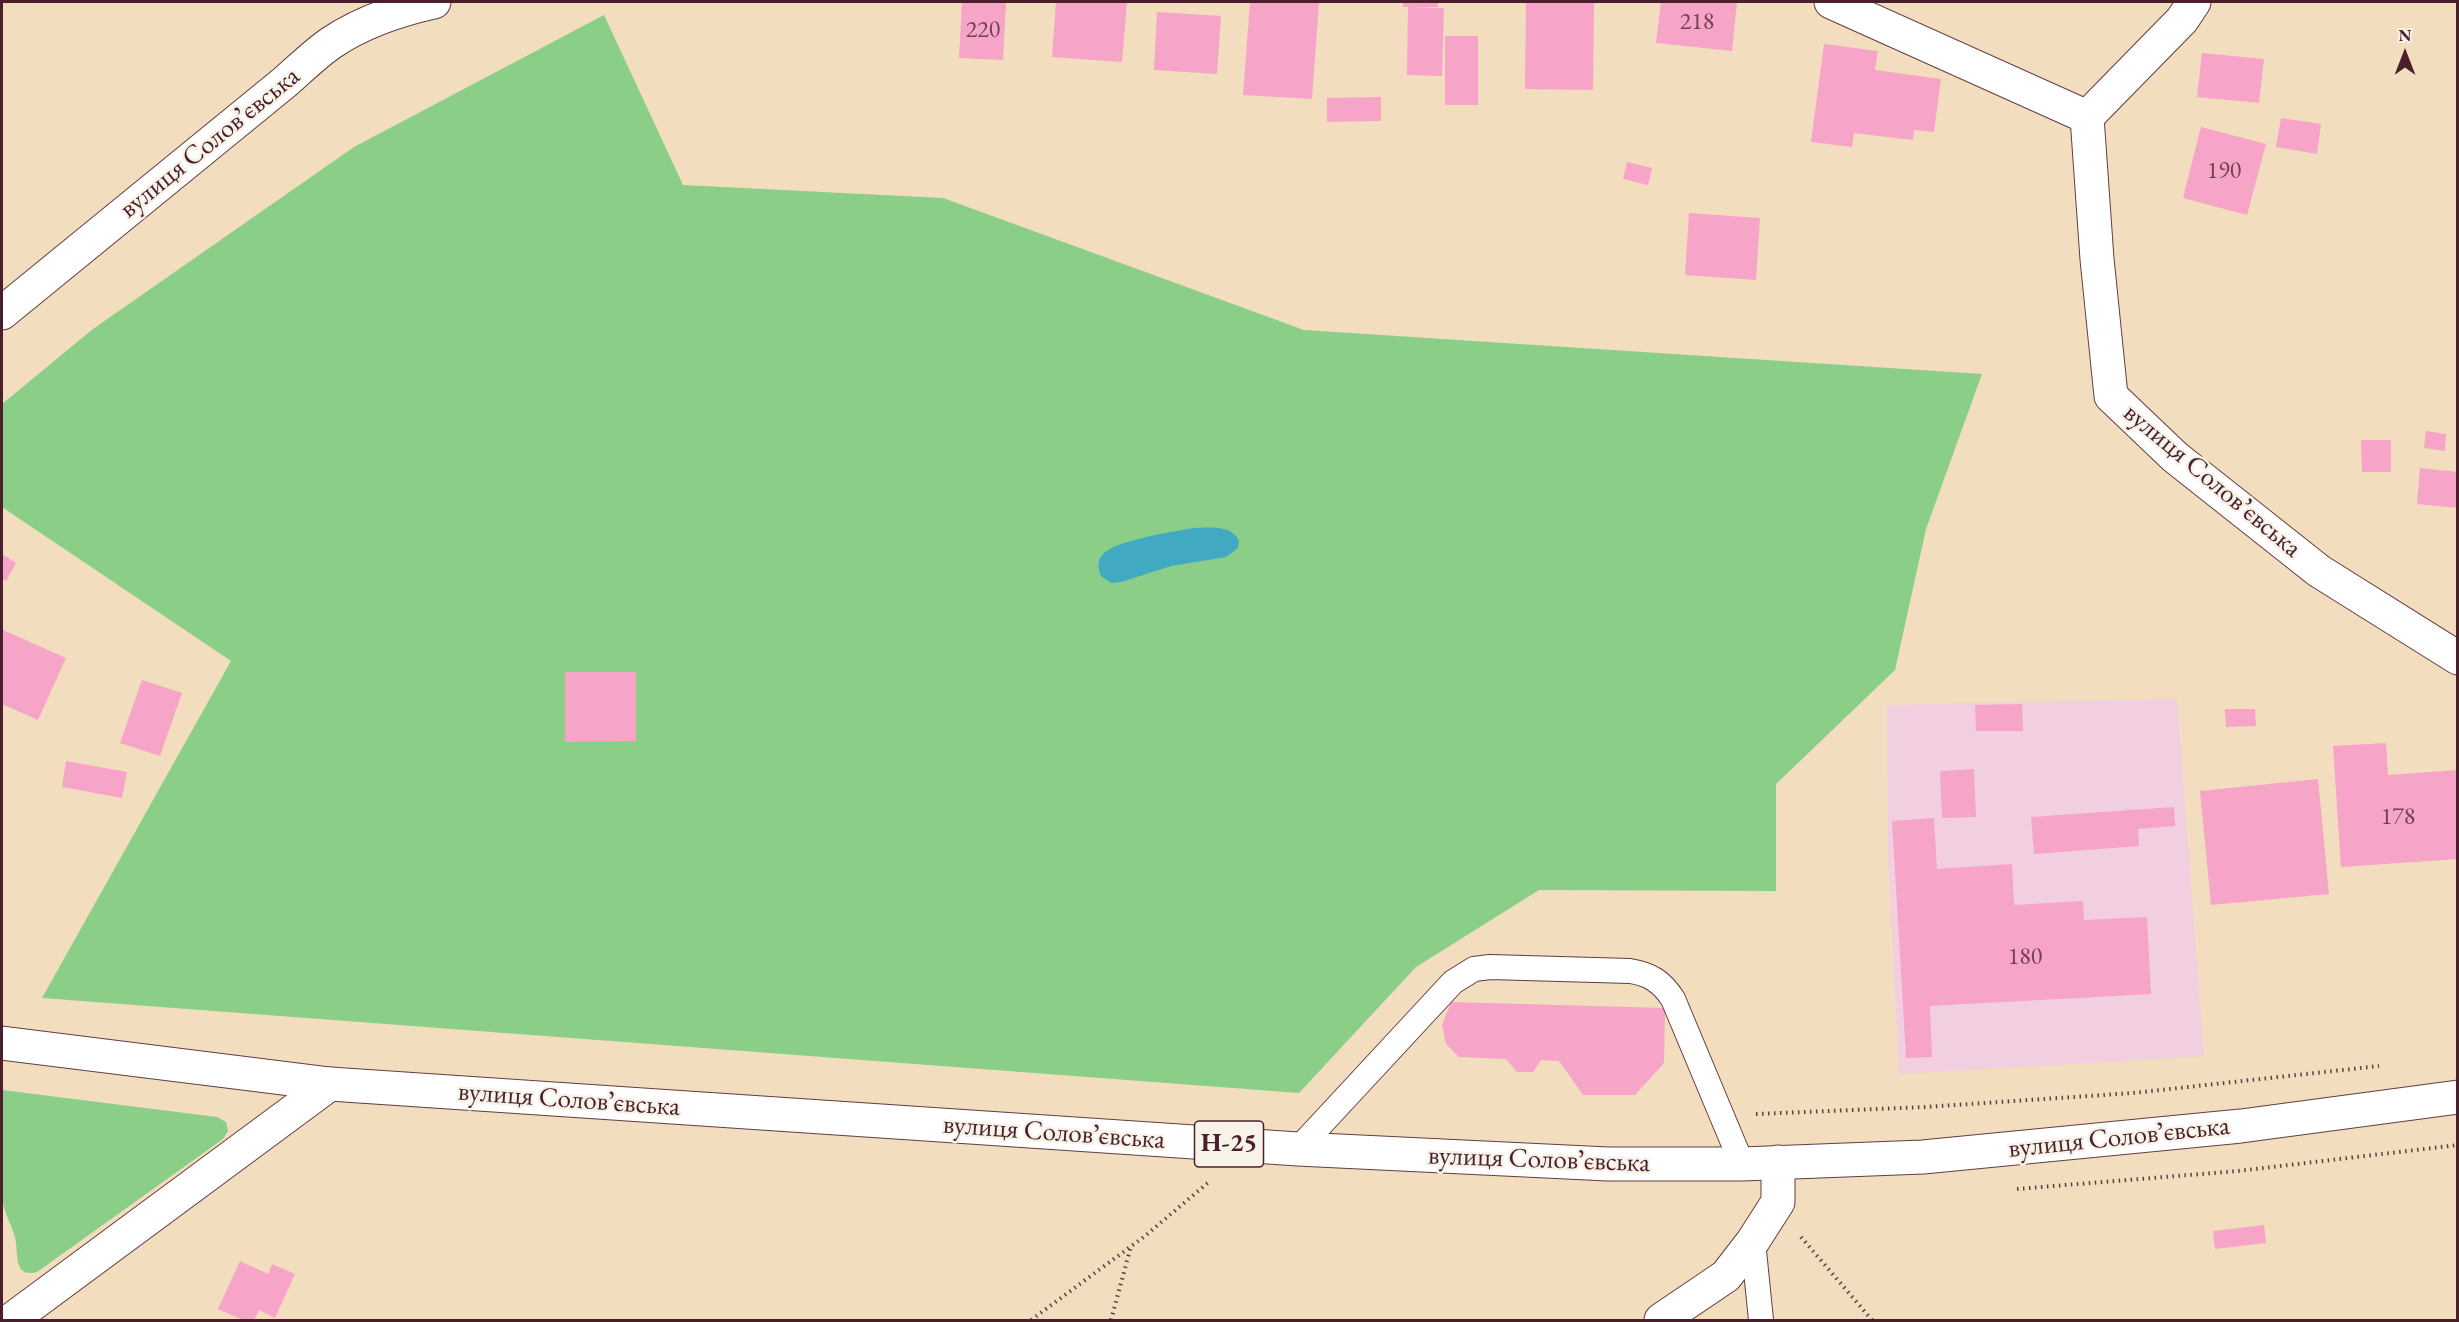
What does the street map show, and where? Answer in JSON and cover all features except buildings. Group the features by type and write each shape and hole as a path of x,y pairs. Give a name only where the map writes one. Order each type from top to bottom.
{"main road":[{"name":"вулиця Соловʼєвська","path":"2,313 330,43 367,23 394,12 434,2"},
{"path":"1831,2 2087,117 2186,8"},
{"name":"вулиця Соловʼєвська","path":"2087,117 2097,259 2111,396 2175,457 2319,571 2457,658"},
{"name":"вулиця Соловʼєвська","path":"2,1044 330,1084 1298,1149 1608,1164 1742,1164 1923,1157 2136,1137 2457,1097"},
{"path":"11,1320 330,1084"},
{"path":"1661,1320 1726,1276 1753,1241 1778,1202 1778,1162"}],"lane":[{"path":"1298,1149 1453,982 1474,969 1490,967 1630,971 1656,979 1673,999 1742,1164"},
{"path":"1753,1241 1761,1320"}],"path":[{"path":"1721,1115 1925,1107 2133,1093 2388,1065"},
{"path":"1778,1202 1795,1230 1872,1320"},
{"path":"1111,1320 1131,1246"}],"shaded area":[{"path":"2177,699 2204,1056 1899,1074 1888,857 1887,705"}],"green space":[{"path":"604,15 683,185 943,198 1304,330 1982,374 1926,529 1895,670 1776,784 1776,891 1539,890 1416,967 1299,1093 42,998 231,661 2,507 2,404 93,329 354,147"},
{"path":"2,1090 217,1117 226,1122 228,1131 223,1139 37,1272 29,1273 20,1268 15,1237 3,1202 1,1184"}],"water":[{"path":"1193,528 1225,529 1239,541 1238,548 1226,557 1171,566 1121,582 1111,583 1101,576 1100,559 1110,549 1145,537"}]}
